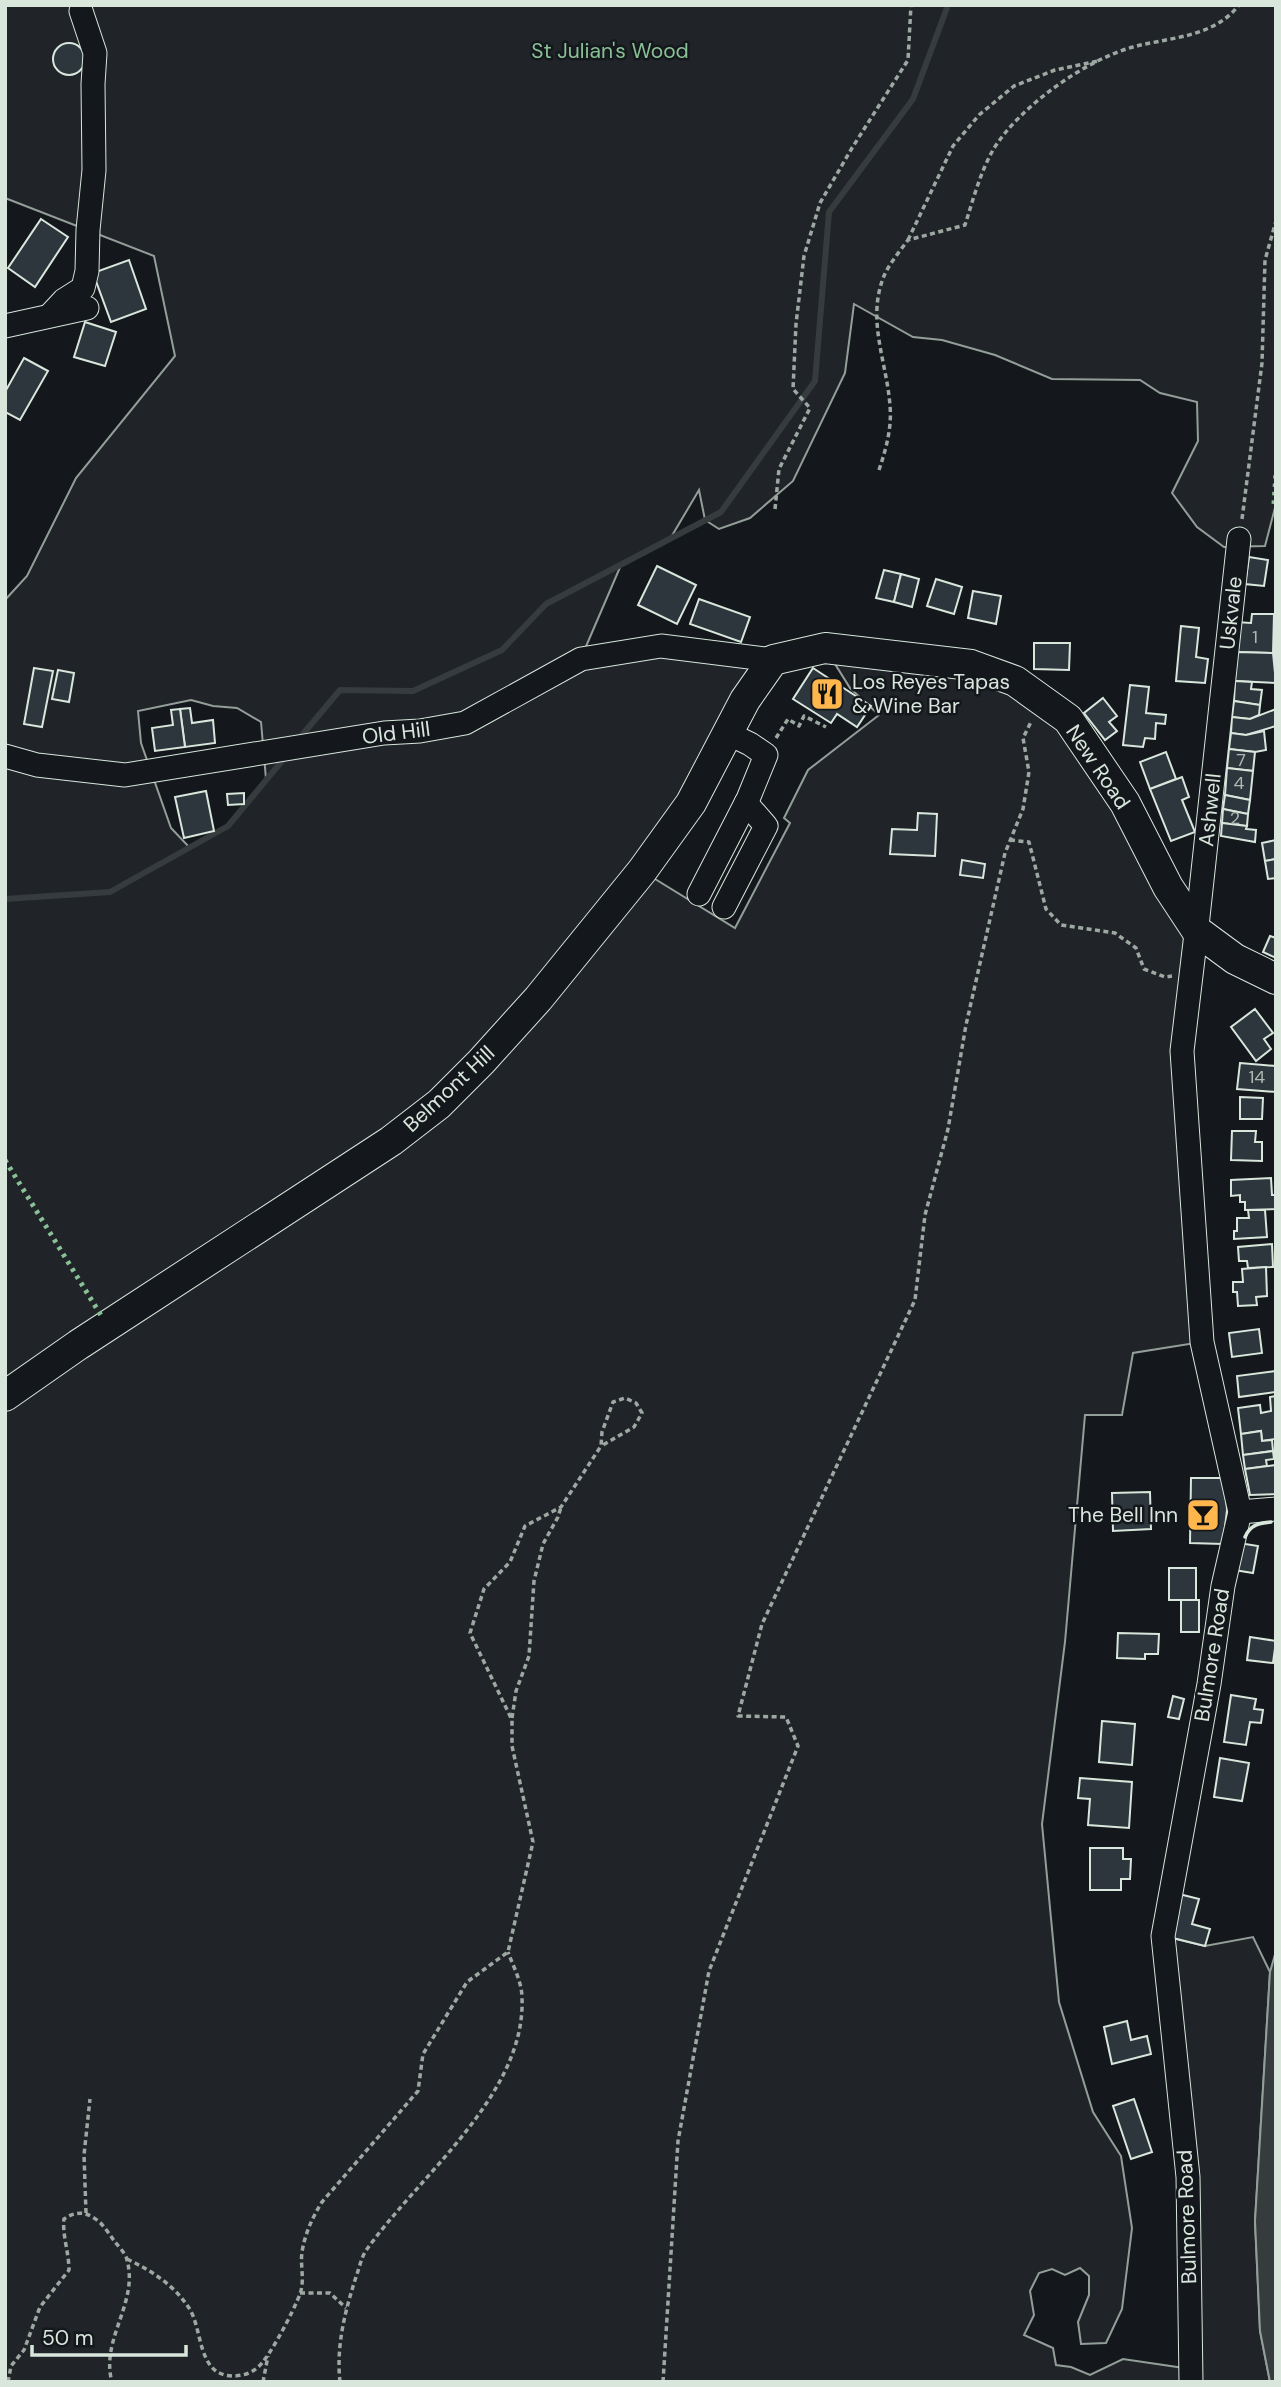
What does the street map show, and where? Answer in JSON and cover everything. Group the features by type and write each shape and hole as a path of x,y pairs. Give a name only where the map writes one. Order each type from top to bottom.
{"main road":[{"name":"New Road","path":"773,660 825,648 971,665 1015,681 1068,719 1118,793 1168,887 1197,931 1234,959 1276,979"},
{"name":"Belmont Hill","path":"5,1396 78,1345 391,1141 439,1104 538,999 642,871 691,803 745,700 773,660"}],"street":[{"path":"50,315 64,300 83,288 86,271 94,170 95,53 81,11"},
{"path":"5,326 87,307"},
{"name":"Uskvale","path":"1223,688 1239,539"},
{"name":"Old Hill","path":"5,756 37,765 125,775 384,733 420,731 465,723 581,659 661,646 773,660"},
{"name":"Ashwell","path":"1197,931 1223,688"},
{"path":"699,894 746,803 766,755 727,733"},
{"path":"724,907 766,826 746,803"},
{"name":"Bulmore Road","path":"1191,2382 1188,2177 1164,1936 1209,1684 1223,1586 1240,1512 1201,1332 1182,1051 1197,931"},
{"path":"1240,1512 1276,1509"}],"path":[{"path":"775,509 779,470 810,408 793,389 796,324 804,257 820,203 908,60 911,5"},
{"path":"908,240 965,225 993,150 1024,112 1057,85 1130,48 1204,32 1233,14 1239,5"},
{"path":"879,470 888,441 890,407 877,337 877,303 884,275 908,240 953,146 979,115 1014,86 1055,70 1105,59"},
{"path":"1239,539 1252,456 1262,363 1265,260 1276,221"},
{"path":"663,2382 678,2141 709,1971 798,1746 786,1717 738,1716 762,1624 915,1300 925,1215 948,1129 969,1012 1005,853 1023,809 1029,772 1023,738 1041,700"},
{"path":"766,755 788,719 799,726 804,716 826,727"},
{"path":"1010,841 1029,842 1046,909 1061,925 1115,933 1136,948 1143,969 1166,977 1192,972"},
{"path":"340,2382 338,2362 346,2308 364,2254 478,2115 513,2057 521,2029 522,1996 508,1952 533,1843 512,1746 512,1720 516,1691 529,1656 534,1581 543,1544 561,1507 601,1446 634,1427 642,1413 636,1403 625,1398 613,1402 602,1432 601,1446"},
{"path":"512,1720 470,1633 484,1589 510,1562 525,1526 561,1507"},
{"path":"8,2382 10,2366 24,2350 40,2307 69,2270 64,2219 72,2214 86,2213 97,2219 127,2259 155,2272 176,2292 191,2311 206,2359 215,2370 229,2376 246,2375 258,2367 269,2354 300,2293 304,2273 302,2254 311,2220 322,2202 418,2091 423,2053 467,1982 508,1952"},
{"path":"86,2213 84,2155 90,2099"},
{"path":"112,2382 109,2372 112,2340 129,2295 127,2259"},
{"path":"300,2293 330,2293 346,2308"},
{"path":"263,2382 269,2354"}],"green space":[{"name":"St Julian's Wood","path":"5,5 1276,5 1276,504 1265,546 1224,547 1197,527 1172,493 1198,441 1197,402 1160,393 1140,380 1052,379 995,355 942,340 913,337 854,304 845,373 793,481 750,518 719,529 705,520 699,490 670,539 621,565 581,658 661,646 773,660 642,871 735,928 790,823 784,818 808,770 879,715 850,688 825,648 925,658 1068,719 1197,931 1182,1051 1202,1342 1133,1353 1122,1415 1085,1415 1065,1642 1042,1824 1059,2002 1093,2112 1121,2156 1132,2228 1122,2309 1106,2343 1081,2344 1078,2322 1089,2295 1089,2276 1080,2268 1065,2275 1052,2269 1039,2273 1030,2291 1034,2315 1024,2335 1053,2348 1056,2365 1071,2367 1090,2375 1123,2359 1191,2369 1163,1936 1205,1946 1253,1937 1270,1972 1255,2221 1260,2331 1270,2382 5,2382 5,600 27,576 76,478 175,356 154,256 5,198","holes":["191,700 213,706 237,708 261,722 266,779 228,826 190,848 171,828 141,743 138,711"]}],"shaded area":[{"path":"1276,1951 1276,2382 1270,2382 1260,2331 1255,2221 1270,1972"}],"building":[{"path":"69,43 80,48 85,59 80,70 69,75 58,70 53,59 58,48"},
{"path":"41,219 68,237 35,287 8,268"},
{"path":"129,260 146,309 111,322 93,273"},
{"path":"85,322 116,332 105,366 74,357"},
{"path":"24,358 48,371 20,420 5,412 5,392"},
{"path":"1249,557 1268,560 1264,586 1245,584"},
{"path":"657,566 696,585 677,624 638,605"},
{"path":"884,570 901,574 894,602 876,598"},
{"path":"901,574 919,579 912,607 894,602"},
{"path":"936,579 962,587 954,614 927,606"},
{"path":"973,591 1001,596 996,624 968,618"},
{"path":"699,599 750,617 741,642 690,624"},
{"path":"1252,614 1274,614 1273,653 1236,652 1236,622 1251,623"},
{"path":"1181,626 1199,628 1196,657 1208,659 1205,683 1176,681"},
{"path":"1034,643 1070,643 1069,670 1034,669"},
{"path":"1236,652 1273,653 1276,683 1235,681"},
{"path":"34,668 53,671 42,727 24,724"},
{"path":"813,668 871,706 857,727 837,714 831,723 793,699"},
{"path":"58,670 74,673 69,702 52,699"},
{"path":"1235,681 1252,682 1251,689 1262,690 1260,705 1234,701"},
{"path":"1130,685 1149,687 1146,713 1166,715 1165,724 1156,723 1155,739 1145,738 1143,747 1123,745"},
{"path":"1103,698 1117,716 1109,722 1117,731 1105,740 1084,713"},
{"path":"1234,701 1260,705 1259,715 1250,719 1232,717"},
{"path":"190,708 192,723 213,720 215,743 185,747 180,709"},
{"path":"180,709 185,747 155,751 152,728 173,725 171,710"},
{"path":"1276,709 1276,726 1246,735 1231,733 1232,717 1250,719"},
{"path":"1264,731 1266,750 1255,752 1229,749 1231,733 1246,735"},
{"path":"1229,749 1255,752 1253,771 1227,768"},
{"path":"1166,752 1176,779 1150,789 1140,762"},
{"path":"1227,768 1253,771 1250,800 1225,795"},
{"path":"1182,777 1189,797 1182,800 1195,832 1171,841 1150,789"},
{"path":"206,791 214,831 184,838 175,797"},
{"path":"244,793 244,804 228,805 227,794"},
{"path":"1225,795 1250,800 1248,814 1223,809"},
{"path":"1223,809 1248,814 1247,826 1222,823"},
{"path":"918,813 937,814 935,856 890,854 892,829 917,830"},
{"path":"1222,823 1247,826 1246,829 1256,830 1255,842 1221,836"},
{"path":"1276,840 1276,859 1265,861 1262,843"},
{"path":"1276,859 1276,878 1268,879 1265,861"},
{"path":"962,860 985,864 983,878 960,875"},
{"path":"1270,936 1276,938 1276,958 1263,952"},
{"path":"1255,1009 1273,1033 1264,1039 1271,1049 1256,1061 1231,1027"},
{"path":"1240,1063 1276,1066 1276,1092 1237,1089"},
{"path":"1240,1097 1263,1098 1262,1119 1240,1119"},
{"path":"1232,1131 1256,1131 1255,1142 1262,1142 1262,1161 1231,1160"},
{"path":"1271,1178 1276,1209 1245,1210 1245,1202 1240,1202 1240,1195 1231,1196 1231,1180"},
{"path":"1248,1210 1265,1210 1267,1237 1234,1239 1237,1218 1249,1218"},
{"path":"1272,1244 1273,1267 1248,1268 1247,1261 1239,1261 1238,1247"},
{"path":"1266,1267 1267,1296 1256,1297 1257,1305 1238,1306 1233,1282 1243,1282 1242,1269"},
{"path":"1259,1329 1262,1353 1232,1357 1229,1333"},
{"path":"1276,1371 1276,1392 1239,1397 1237,1376"},
{"path":"1276,1396 1276,1439 1262,1441 1261,1431 1241,1434 1238,1408 1260,1405 1261,1413 1271,1411 1270,1397"},
{"path":"1261,1431 1262,1441 1272,1440 1273,1451 1243,1455 1241,1434"},
{"path":"1273,1451 1274,1459 1266,1460 1267,1466 1245,1469 1243,1455"},
{"path":"1276,1465 1276,1494 1250,1495 1245,1469"},
{"path":"1191,1478 1225,1478 1227,1510 1223,1544 1190,1543"},
{"path":"1150,1492 1151,1529 1113,1531 1112,1493"},
{"path":"1239,1543 1258,1546 1253,1573 1234,1570"},
{"path":"1169,1568 1196,1568 1196,1600 1169,1600"},
{"path":"1181,1600 1199,1600 1199,1632 1181,1632"},
{"path":"1118,1633 1159,1634 1158,1654 1145,1654 1145,1659 1117,1658"},
{"path":"1250,1637 1276,1641 1273,1663 1247,1660"},
{"path":"1231,1695 1256,1699 1254,1709 1263,1710 1261,1723 1250,1722 1246,1745 1224,1742"},
{"path":"1173,1696 1184,1699 1179,1719 1168,1717"},
{"path":"1102,1721 1135,1724 1132,1765 1099,1762"},
{"path":"1220,1758 1249,1763 1242,1801 1214,1797"},
{"path":"1080,1778 1132,1782 1129,1828 1088,1825 1090,1799 1078,1798"},
{"path":"1090,1848 1123,1848 1123,1859 1131,1859 1130,1879 1121,1879 1121,1890 1090,1890"},
{"path":"1179,1894 1199,1899 1192,1924 1210,1929 1205,1946 1169,1937"},
{"path":"1127,2021 1131,2040 1147,2036 1151,2054 1112,2064 1104,2027"},
{"path":"1134,2099 1152,2152 1131,2159 1113,2106"}],"waterway":[{"path":"303,734 340,690 413,691 502,650 546,604 721,512 815,381 829,212 913,99 948,5"},
{"path":"5,899 110,892 228,826 282,761"}],"hedge":[{"path":"1274,504 1276,473"},
{"path":"5,1160 102,1317"}],"wall":[{"path":"1245,1537 1255,1525 1271,1522"}],"place":[{"name":"Los Reyes Tapas & Wine Bar","path":"827,694"},
{"name":"The Bell Inn","path":"1203,1515"}]}
